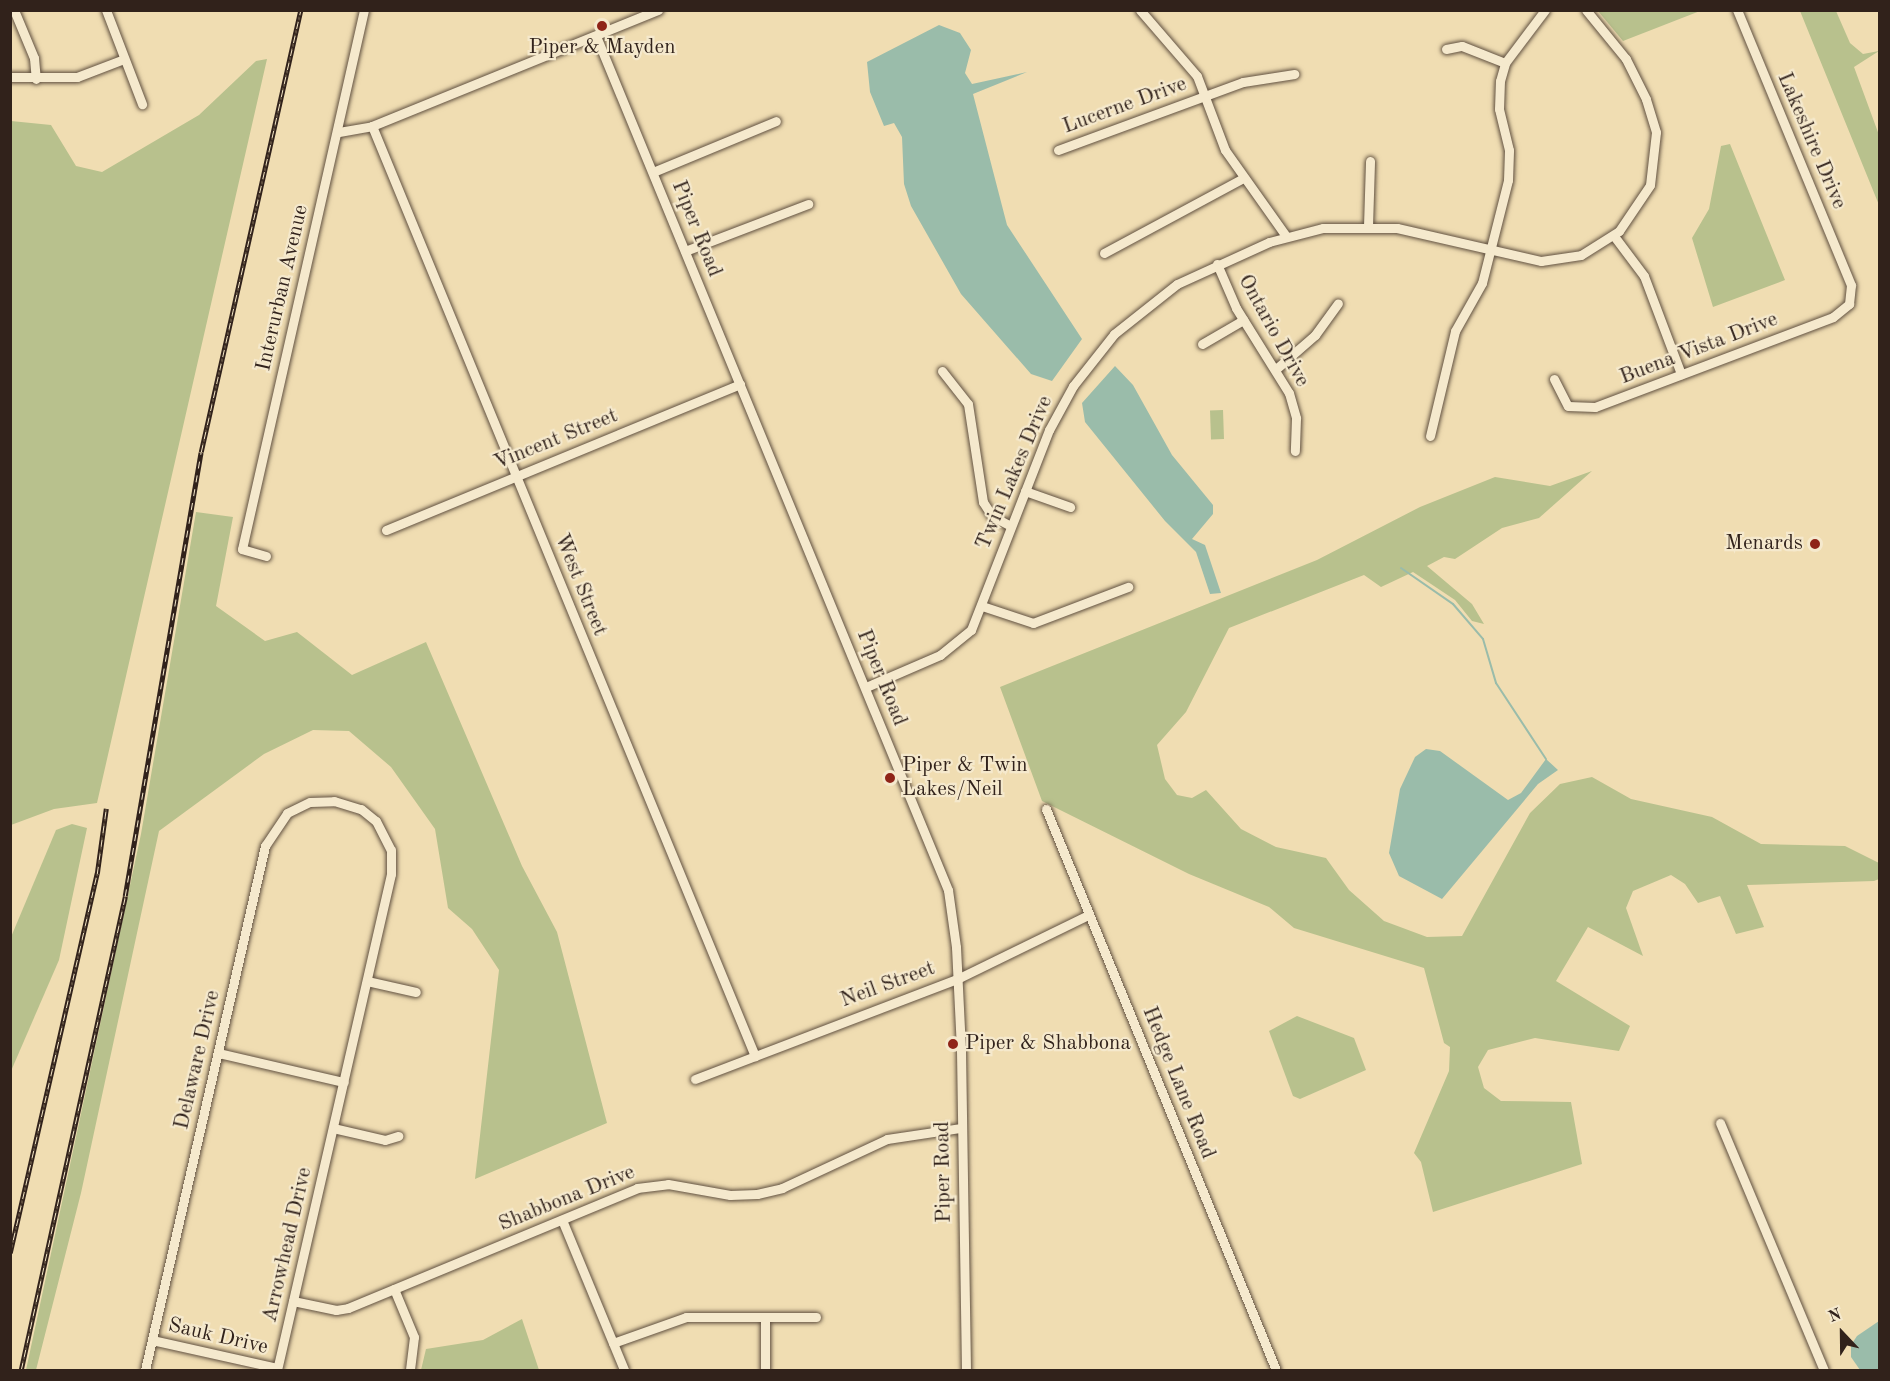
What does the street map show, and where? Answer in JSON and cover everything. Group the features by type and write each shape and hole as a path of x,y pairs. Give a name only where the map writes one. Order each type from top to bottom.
{"street":[{"path":"14,10 34,58 36,79"},
{"path":"106,10 142,104"},
{"name":"Interurban Avenue","path":"266,556 242,549 339,132 364,10"},
{"path":"339,132 372,126 658,10"},
{"path":"1140,10 1189,63 1205,95 1225,150 1286,236"},
{"path":"1430,436 1455,331 1482,283 1510,165 1499,100 1505,63 1545,10"},
{"name":"Twin Lakes Drive","path":"866,687 956,646 971,630 1054,418 1096,353 1148,304 1217,264 1286,236 1368,226 1419,232 1490,250 1555,260 1581,255 1614,236 1632,217 1650,185 1656,132 1646,99 1626,59 1586,10"},
{"name":"Lakeshire Drive","path":"1737,10 1851,285"},
{"name":"Piper Road","path":"596,36 948,890 957,979 966,1371"},
{"path":"1446,49 1462,46 1505,63"},
{"path":"10,77 36,79 77,77 124,59"},
{"name":"Lucerne Drive","path":"1058,150 1243,82 1294,74"},
{"path":"653,172 776,121"},
{"name":"West Street","path":"372,126 755,1056"},
{"path":"1368,226 1370,160"},
{"path":"1104,253 1243,178"},
{"path":"686,251 808,204"},
{"path":"1614,236 1644,276 1681,374"},
{"name":"Ontario Drive","path":"1217,264 1243,320 1276,369 1296,418 1295,452"},
{"name":"Buena Vista Drive","path":"1554,379 1562,401 1578,410 1833,317 1848,304 1851,285"},
{"path":"1276,369 1315,334 1338,303"},
{"path":"1202,344 1243,320"},
{"path":"942,371 966,396 983,502 992,516 1011,526"},
{"name":"Vincent Street","path":"386,530 740,384"},
{"path":"1025,491 1070,507"},
{"path":"982,606 1029,627 1128,587"},
{"name":"Arrowhead Drive","path":"277,1369 389,883 391,850 370,815 334,801"},
{"name":"Delaware Drive","path":"145,1371 268,837 278,821 299,806 334,801"},
{"name":"Hedge Lane Road","path":"1046,809 1276,1371"},
{"name":"Neil Street","path":"695,1079 957,979 1088,915"},
{"path":"367,981 416,992"},
{"path":"218,1053 344,1082"},
{"path":"1720,1123 1824,1371"},
{"path":"333,1128 385,1140 398,1136"},
{"name":"Shabbona Drive","path":"293,1301 336,1310 394,1289 649,1186 683,1186 730,1195 770,1191 887,1139 961,1128"},
{"path":"561,1220 624,1371"},
{"path":"394,1289 414,1337 410,1371"},
{"path":"613,1343 686,1317 816,1317"},
{"path":"765,1318 765,1371"},
{"name":"Sauk Drive","path":"152,1340 277,1369"}],"green space":[{"path":"1598,11 1700,11 1623,41"},
{"path":"1800,11 1836,11 1850,43 1863,54 1879,51 1854,67 1879,135 1879,205"},
{"path":"267,59 97,803 54,809 11,825 11,121 51,125 76,166 102,172 199,115 256,61"},
{"path":"1730,144 1785,280 1713,307 1692,238 1709,209 1721,146"},
{"path":"1210,410 1223,410 1224,439 1211,439"},
{"path":"1592,471 1539,518 1502,528 1455,559 1444,557 1427,566 1472,604 1484,624 1472,621 1455,600 1413,572 1381,587 1364,575 1229,628 1186,712 1157,745 1165,779 1177,795 1192,798 1206,790 1241,829 1276,847 1326,858 1349,890 1384,921 1427,937 1462,936 1530,813 1560,784 1592,777 1631,799 1712,817 1761,844 1845,846 1879,863 1879,879 1874,881 1747,885 1764,927 1736,934 1720,896 1698,903 1685,884 1671,875 1633,891 1626,908 1643,956 1588,927 1556,981 1630,1026 1619,1051 1535,1038 1488,1050 1478,1067 1484,1088 1501,1101 1571,1102 1582,1164 1433,1212 1421,1162 1414,1153 1449,1071 1450,1047 1444,1043 1424,968 1294,928 1269,907 1189,874 1042,801 1000,687 1317,560 1420,507 1495,477 1550,486"},
{"path":"196,512 233,517 216,606 265,641 297,632 352,675 426,642 522,866 557,932 607,1123 475,1179 499,970 472,929 448,908 435,829 391,767 349,731 313,730 264,754 159,831 81,1193 36,1370 26,1370 141,834"},
{"path":"72,824 87,828 59,960 11,1071 11,937 56,830"},
{"path":"1297,1016 1354,1038 1366,1070 1300,1099 1293,1096 1269,1031"},
{"path":"522,1319 539,1370 421,1370 426,1349 483,1340"}],"shaded area":[{"path":"939,25 960,33 971,50 965,73 972,84 1027,72 973,94 1007,225 1082,339 1052,381 1031,374 961,294 911,206 904,184 902,137 894,123 884,126 870,92 867,62"},
{"path":"1115,366 1133,385 1172,455 1213,505 1213,514 1192,539 1205,545 1221,593 1210,594 1196,552 1165,521 1085,422 1082,403"},
{"path":"1426,749 1440,751 1508,800 1521,793 1546,759 1558,770 1538,784 1442,899 1399,876 1389,853 1400,789 1415,757"},
{"path":"1879,1321 1879,1370 1860,1370 1851,1357 1851,1345 1857,1336"}],"waterway":[{"path":"1401,568 1453,604 1483,639 1496,683 1546,759"}],"railway":[{"path":"21,1370 125,896 201,452 301,10"},
{"path":"10,1253 97,874 106,809"}],"place":[{"name":"Piper & Mayden","path":"602,26"},
{"name":"Menards","path":"1815,544"},
{"name":"Piper & Twin Lakes/Neil","path":"890,778"},
{"name":"Piper & Shabbona","path":"953,1044"}]}
